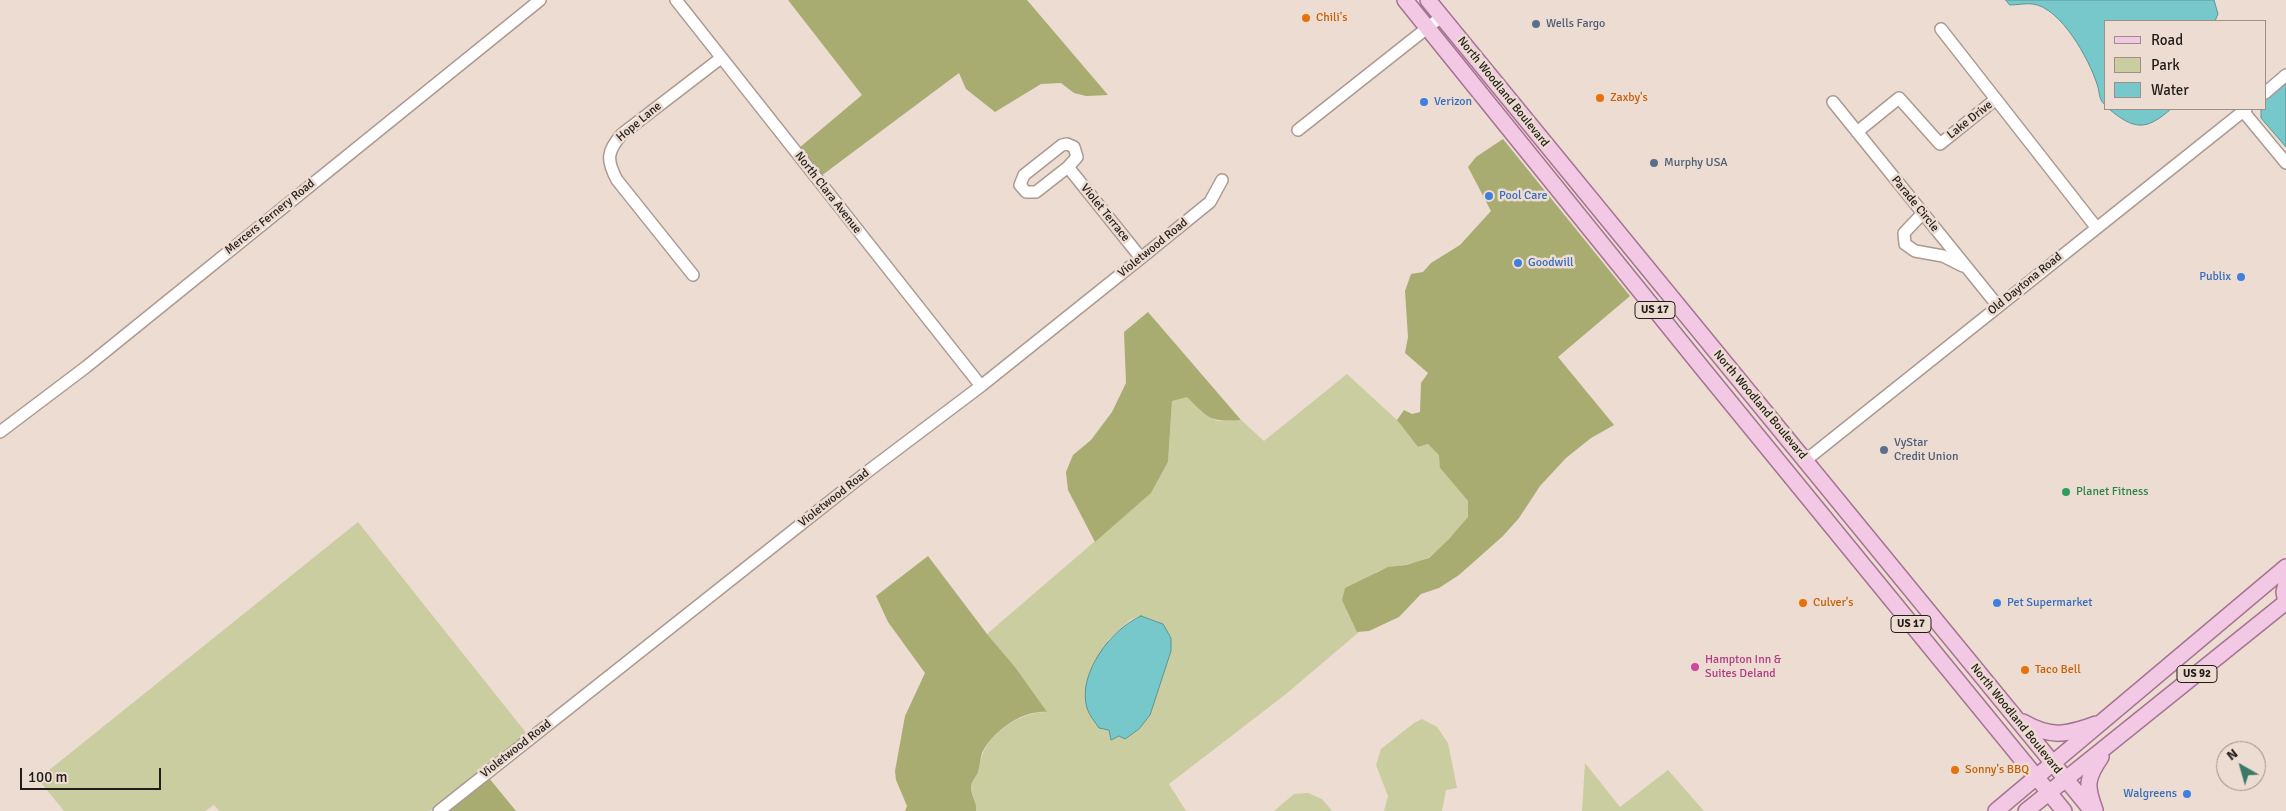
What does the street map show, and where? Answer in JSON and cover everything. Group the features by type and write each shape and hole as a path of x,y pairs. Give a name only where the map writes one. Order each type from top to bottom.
{"main road":[{"name":"North Woodland Boulevard","path":"1405,0 1727,399 2064,811"},
{"name":"North Woodland Boulevard","path":"1428,0 1642,264 1806,460 2065,779 2094,811"},
{"path":"1584,220 1605,236 1623,240"},
{"path":"1611,254 1618,252 1625,254 1642,264"},
{"path":"1727,399 1760,425 1786,455 1794,459 1806,460"},
{"path":"1785,470 1806,472 1822,480"},
{"path":"1854,555 1879,570 1899,574"},
{"name":"US 92","path":"2036,777 2286,567"},
{"path":"2286,584 2284,592 2286,603"},
{"name":"US 92","path":"2094,811 2088,780 2108,745 2286,603"},
{"path":"2016,718 2037,730 2056,734 2071,733 2104,721"},
{"path":"2026,811 2108,745"},
{"path":"1996,811 2036,777"}],"street":[{"name":"Mercers Fernery Road","path":"0,432 86,367 540,0"},
{"name":"North Clara Avenue","path":"676,0 981,386"},
{"path":"1298,130 1442,16"},
{"name":"Lake Drive","path":"1941,29 2096,227"},
{"name":"Hope Lane","path":"693,275 617,180 610,168 609,157 613,145 622,134 721,58"},
{"path":"2266,92 2286,75"},
{"name":"Lake Drive","path":"1857,132 1899,98 1940,144 1996,99"},
{"name":"Parade Circle","path":"1833,102 1998,306"},
{"path":"2244,110 2286,163"},
{"name":"Old Daytona Road","path":"1806,460 2244,110"},
{"path":"1067,144 1074,147 1077,157 1068,167 1036,192 1026,192 1020,185 1024,175 1062,145 1067,144"},
{"name":"Violet Terrace","path":"1068,167 1141,258"},
{"name":"Violetwood Road","path":"439,811 867,472 981,386 1141,258 1210,202 1222,180"},
{"path":"1923,213 1904,233 1905,244 1915,251 1943,256 1968,269"}],"green space":[{"path":"788,0 1027,0 1108,95 1086,96 1074,93 1061,83 1041,84 995,112 966,89 959,73 821,176 799,148 862,95"},
{"path":"1503,139 1630,296 1558,357 1614,425 1591,438 1566,458 1540,486 1519,518 1503,536 1459,575 1439,588 1421,594 1399,617 1369,631 1357,632 1342,600 1345,588 1388,567 1406,565 1429,558 1468,517 1468,501 1440,468 1439,455 1428,444 1418,447 1397,420 1404,410 1412,414 1420,412 1421,383 1428,373 1405,353 1408,337 1405,291 1411,274 1423,272 1431,263 1460,245 1491,211 1468,167 1476,157"},
{"path":"1148,312 1241,420 1211,418 1187,397 1172,401 1168,462 1151,493 1095,542 1068,490 1066,472 1073,455 1091,440 1112,412 1126,383 1124,332"},
{"path":"1347,374 1397,420 1418,447 1428,444 1440,455 1440,468 1468,501 1468,517 1448,540 1426,559 1376,572 1357,632 1359,632 1286,694 1169,784 1186,811 976,811 971,785 986,747 999,731 1017,719 1027,715 1046,712 1015,667 987,634 1151,493 1168,462 1172,401 1187,396 1201,411 1217,421 1241,420 1264,441","holes":["1140,616 1157,621 1170,643 1171,651 1139,729 1125,739 1119,736 1111,739 1109,730 1108,640 1130,620"]},
{"path":"358,522 527,734 430,811 219,811 214,805 205,811 64,811 38,779"},
{"path":"928,556 987,634 1015,667 1047,712 1037,712 1018,718 1001,730 987,745 982,753 978,772 971,786 976,811 905,811 907,806 896,780 895,771 905,716 925,673 888,622 876,596"},
{"path":"1422,719 1437,727 1448,743 1457,788 1446,790 1442,811 1384,811 1388,796 1376,765 1381,749"},
{"path":"1585,763 1620,807 1668,770 1704,811 1582,811"},
{"path":"489,778 516,811 448,811"},
{"path":"1308,793 1322,799 1332,811 1274,811 1294,794"}],"water":[{"path":"2006,0 2214,0 2218,14 2215,20 2104,20 2104,104 2100,98 2097,84 2088,62 2063,24 2054,15 2033,4 2010,5"},
{"path":"2286,82 2286,147 2261,118 2261,110 2266,110 2266,99"},
{"path":"2110,110 2170,110 2154,121 2140,125 2133,124"},
{"path":"1141,616 1163,624 1171,638 1171,651 1150,715 1139,729 1125,739 1119,736 1111,740 1109,730 1099,728 1088,711 1085,695 1087,681 1099,654 1108,642 1118,631"}],"place":[{"name":"Chili's","path":"1306,18"},
{"name":"Wells Fargo","path":"1536,24"},
{"name":"Zaxby's","path":"1600,98"},
{"name":"Verizon","path":"1424,102"},
{"name":"Murphy USA","path":"1654,163"},
{"name":"Pool Care","path":"1489,196"},
{"name":"Goodwill","path":"1518,263"},
{"name":"Publix","path":"2241,277"},
{"name":"VyStar Credit Union","path":"1884,450"},
{"name":"Planet Fitness","path":"2066,492"},
{"name":"Culver's","path":"1803,603"},
{"name":"Pet Supermarket","path":"1997,603"},
{"name":"Hampton Inn & Suites Deland","path":"1695,667"},
{"name":"Taco Bell","path":"2025,670"},
{"name":"Sonny's BBQ","path":"1955,770"},
{"name":"Walgreens","path":"2187,794"}]}
